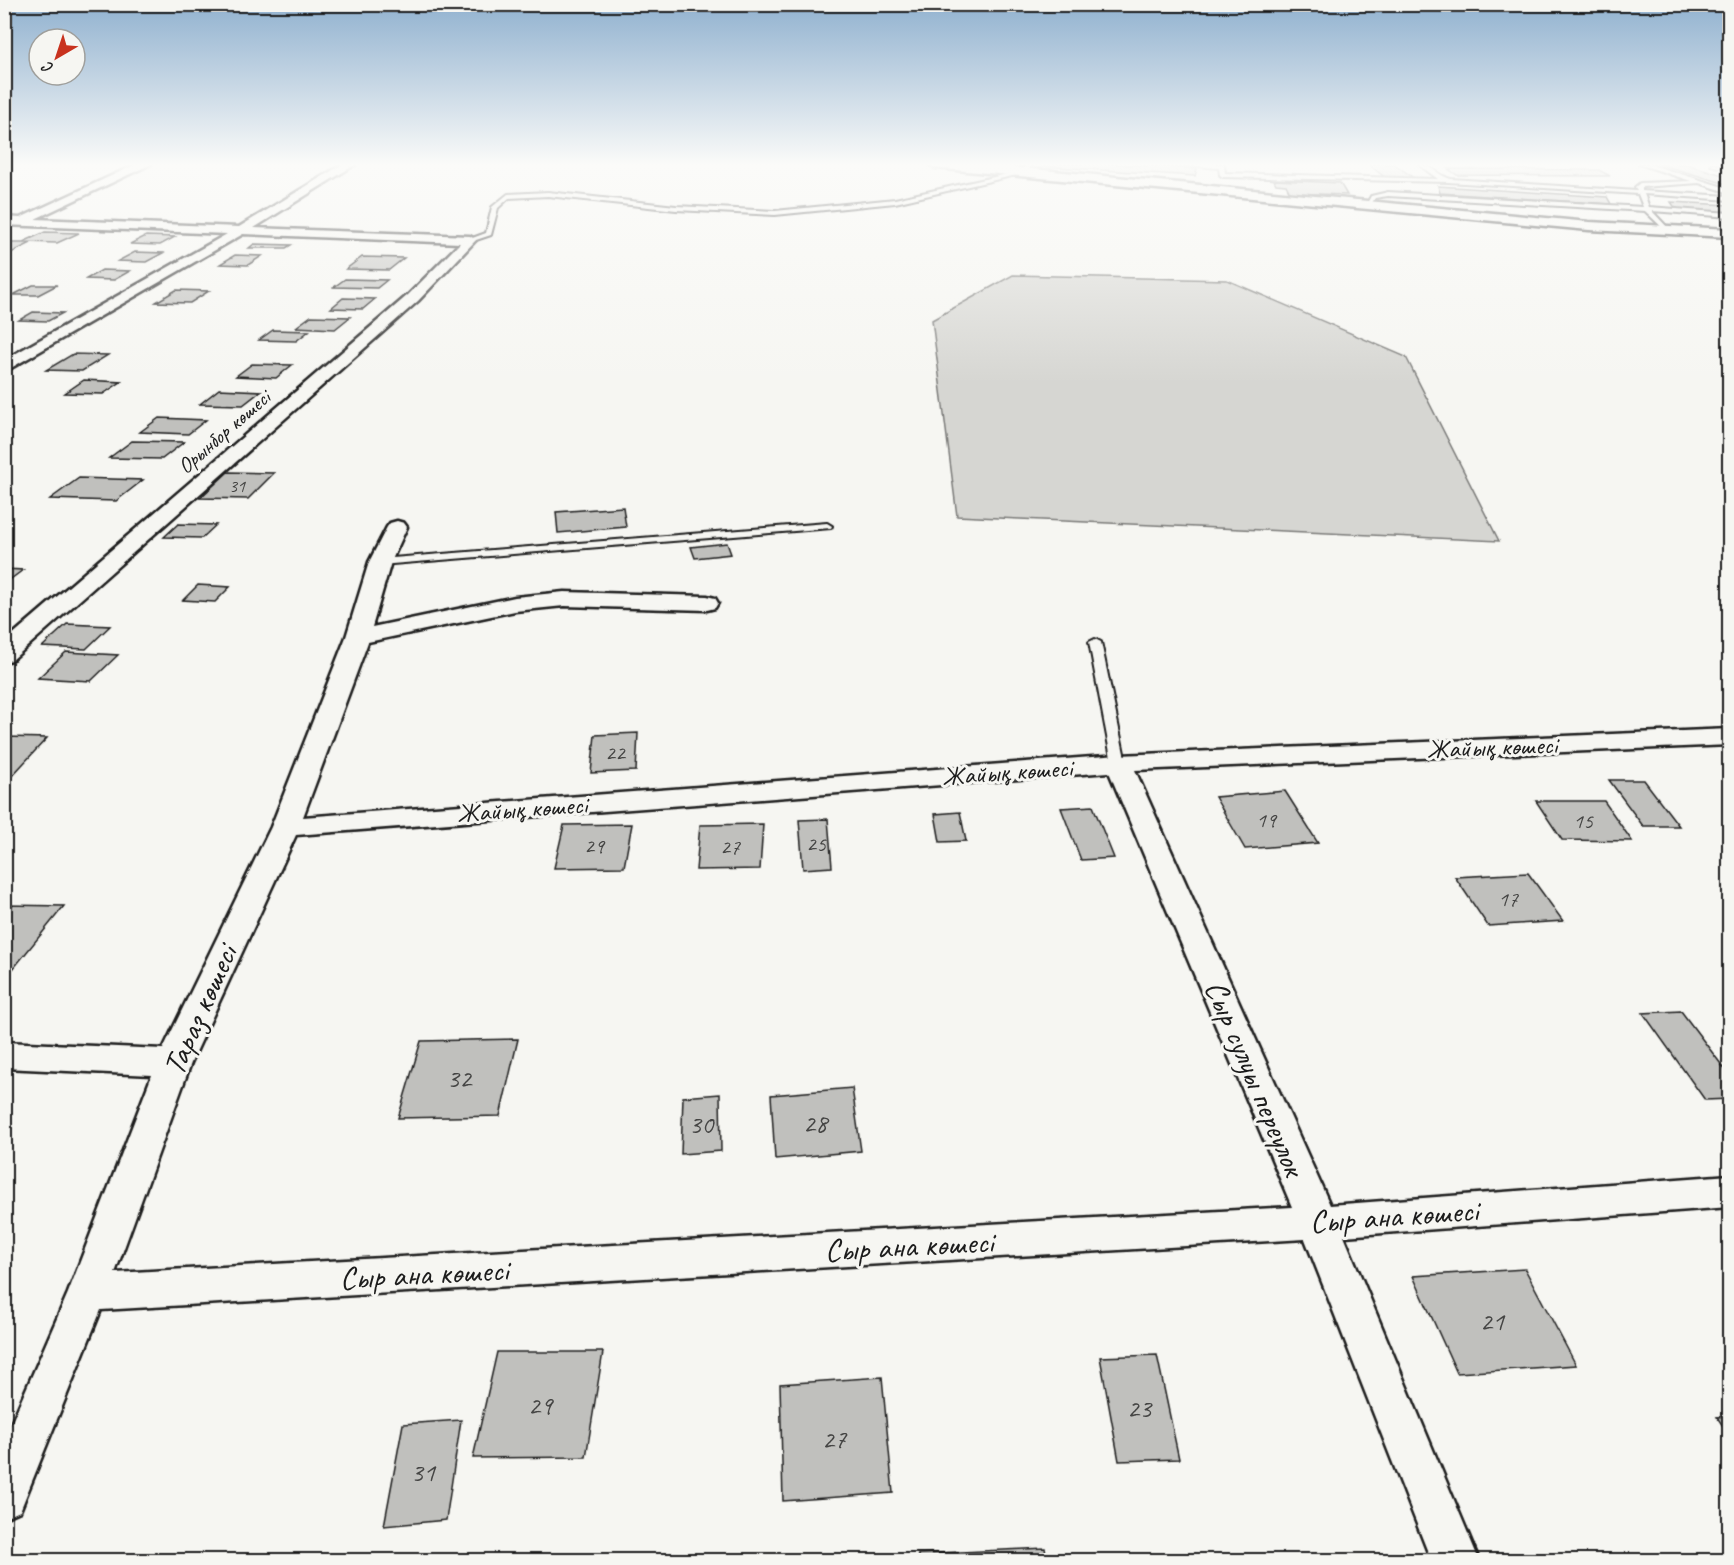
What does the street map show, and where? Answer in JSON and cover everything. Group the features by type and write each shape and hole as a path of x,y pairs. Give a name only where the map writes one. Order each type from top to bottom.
{"street":[{"path":"4,367 230,237"},
{"path":"403,237 471,240"},
{"name":"Орынбор көшесі","path":"4,655 413,298 471,240"},
{"name":"Тараз көшесі","path":"4,1495 88,1293 174,1063 285,826 358,637 380,562 397,527"},
{"path":"358,637 515,604 564,599 707,603"},
{"name":"Жайық көшесі","path":"285,826 1119,763 1730,737"},
{"name":"Сыр сулуы переулок","path":"1119,763 1318,1222 1455,1560"},
{"path":"4,1055 174,1063"},
{"name":"Сыр ана көшесі","path":"88,1293 1318,1222 1730,1191"}],"lane":[{"path":"471,240 480,237"},
{"path":"380,562 827,526"},
{"path":"1095,642 1119,763"}],"shaded area":[{"path":"1013,275 1227,280 1406,357 1499,541 957,516 932,320"}],"building":[{"path":"34,237 70,237 57,243 23,242"},
{"path":"144,237 175,237 160,245 130,244"},
{"path":"4,243 31,243 13,252 4,252"},
{"path":"254,244 291,245 286,248 249,248"},
{"path":"135,252 163,253 146,262 118,261"},
{"path":"235,255 262,256 248,265 220,264"},
{"path":"362,257 404,258 389,270 346,269"},
{"path":"102,270 130,271 114,280 86,279"},
{"path":"345,279 387,280 377,288 334,287"},
{"path":"33,285 57,285 38,295 13,295"},
{"path":"176,290 209,291 190,303 156,302"},
{"path":"343,298 375,299 363,309 331,308"},
{"path":"33,312 63,313 48,321 19,320"},
{"path":"311,316 350,317 335,329 296,327"},
{"path":"273,330 309,331 296,341 259,340"},
{"path":"73,354 108,355 82,371 46,370"},
{"path":"252,364 292,365 276,378 236,376"},
{"path":"84,380 121,382 103,394 65,393"},
{"path":"219,389 261,391 243,405 200,404"},
{"path":"159,418 206,420 188,434 140,432"},
{"path":"132,441 184,442 162,459 109,458"},
{"path":"228,472 274,473 248,499 200,498"},
{"path":"79,478 143,480 116,501 50,499"},
{"path":"623,507 626,527 558,533 556,512"},
{"path":"178,524 216,525 202,538 164,537"},
{"path":"727,543 731,554 695,558 691,547"},
{"path":"4,569 23,570 4,584"},
{"path":"198,585 230,587 215,602 183,600"},
{"path":"67,624 110,626 86,649 42,647"},
{"path":"66,652 118,655 91,681 38,678"},
{"path":"638,733 636,771 591,773 595,735"},
{"path":"4,737 47,738 10,778 4,777"},
{"path":"1609,780 1644,780 1679,826 1643,826"},
{"path":"1285,791 1318,843 1245,849 1215,797"},
{"path":"1536,801 1604,801 1632,841 1562,840"},
{"path":"1093,806 1114,858 1081,860 1061,808"},
{"path":"960,812 966,841 940,842 935,814"},
{"path":"828,819 832,867 803,869 799,820"},
{"path":"632,824 624,867 554,868 564,825"},
{"path":"763,824 760,869 696,870 700,825"},
{"path":"1528,873 1563,921 1488,926 1455,877"},
{"path":"4,905 64,906 13,969 4,969"},
{"path":"1681,1011 1730,1076 1730,1099 1705,1100 1643,1013"},
{"path":"518,1039 500,1116 398,1118 421,1041"},
{"path":"852,1088 861,1151 775,1159 771,1095"},
{"path":"720,1094 721,1151 681,1154 683,1097"},
{"path":"1525,1269 1576,1365 1457,1373 1413,1276"},
{"path":"497,1352 603,1352 586,1457 473,1458"},
{"path":"1157,1355 1179,1459 1119,1461 1100,1357"},
{"path":"882,1377 893,1493 783,1501 780,1384"},
{"path":"1730,1416 1730,1437 1717,1417"},
{"path":"461,1420 446,1520 384,1526 403,1424"},
{"path":"1045,1548 1047,1560 918,1560 918,1554"}]}
